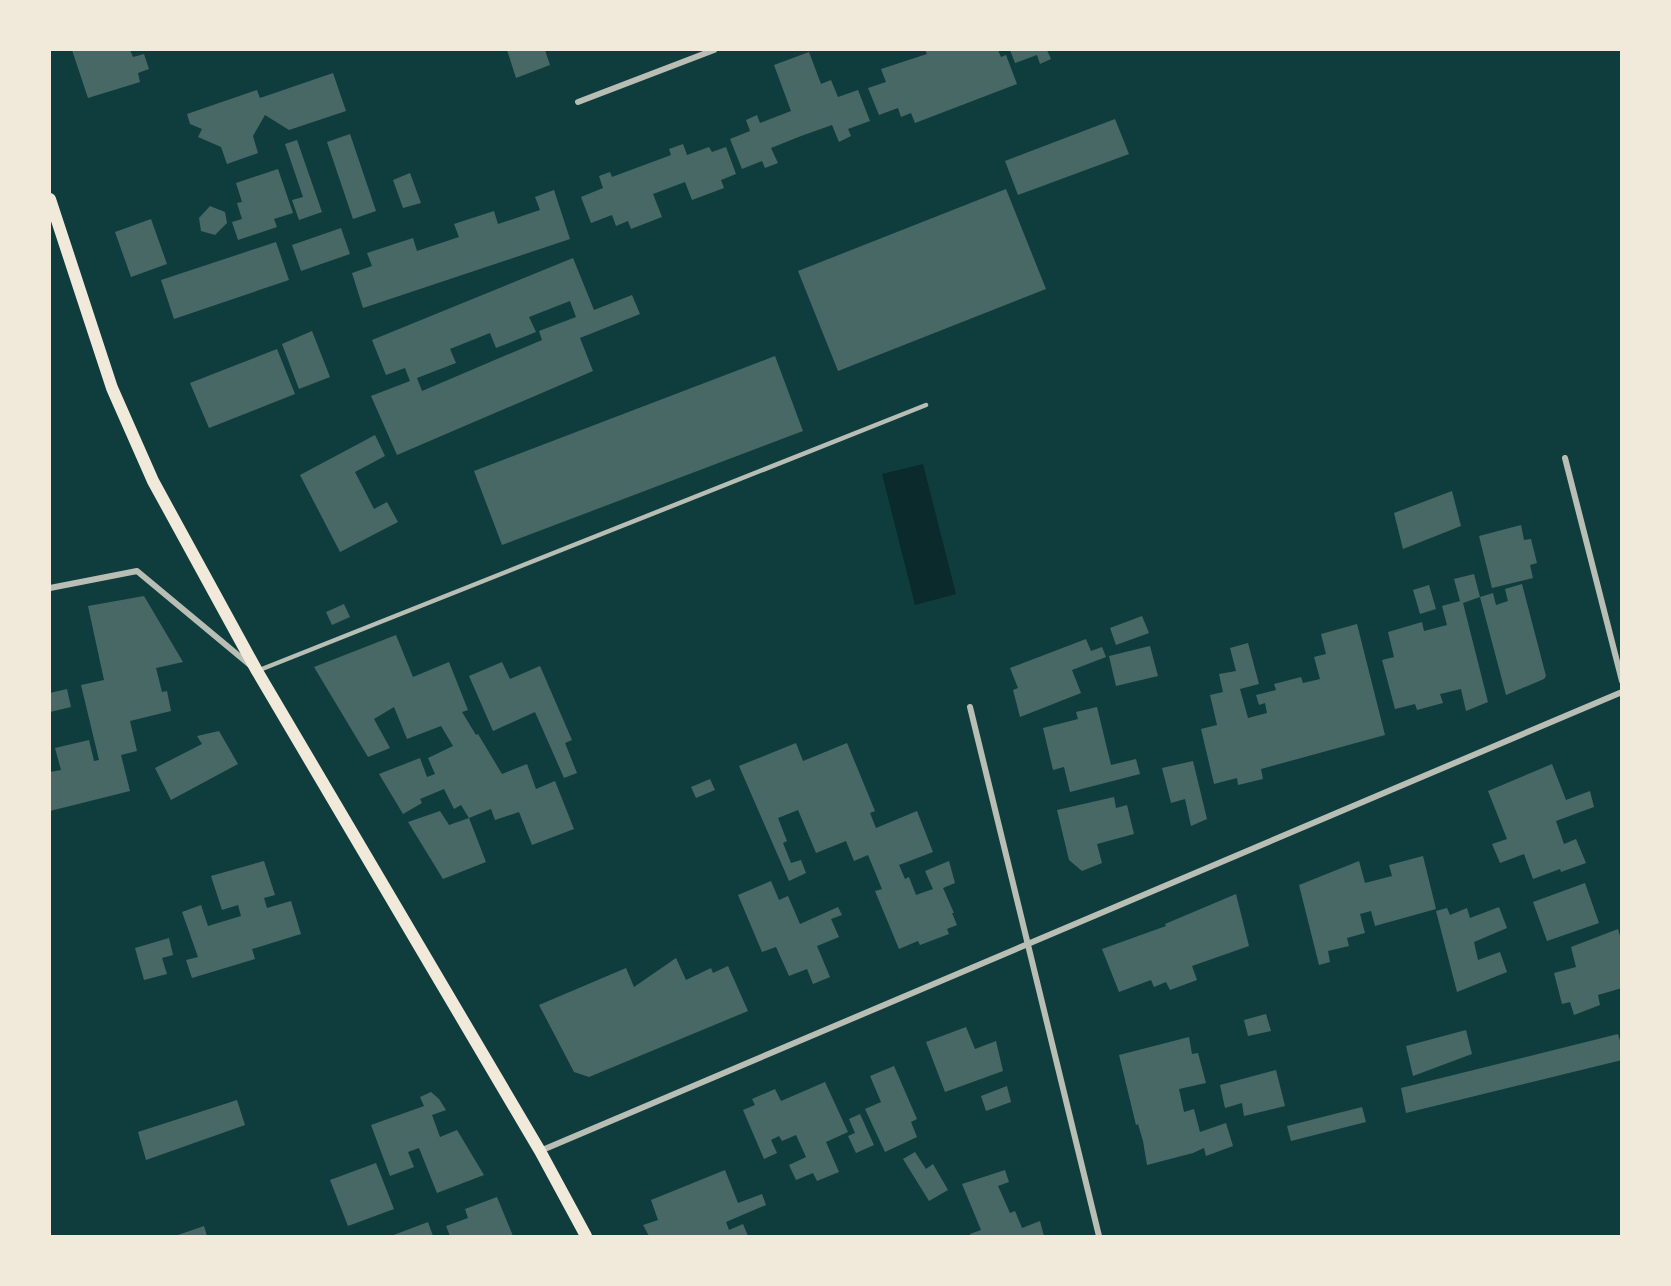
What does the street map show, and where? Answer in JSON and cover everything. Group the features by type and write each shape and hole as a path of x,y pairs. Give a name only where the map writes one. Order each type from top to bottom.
{"main road":[{"path":"50,199 112,388 153,481 257,671 540,1151 586,1236"}],"street":[{"path":"578,102 714,50"},
{"path":"1565,458 1622,681"},
{"path":"50,588 137,571 257,671"},
{"path":"540,1151 1622,692"},
{"path":"970,707 1099,1236"}],"lane":[{"path":"257,671 926,405"}],"water":[{"path":"923,464 956,594 915,605 882,474"}],"building":[{"path":"72,50 130,50 133,57 144,54 149,69 138,73 140,82 88,98"},
{"path":"507,50 545,50 550,65 516,78"},
{"path":"925,50 998,50 1001,57 1006,55 1017,84 915,123 911,113 901,117 898,108 879,115 868,88 886,82 881,69 927,54"},
{"path":"1010,50 1047,50 1051,59 1040,64 1037,55 1015,63"},
{"path":"809,52 821,84 831,80 838,97 858,90 870,121 848,129 851,136 839,142 832,125 801,136 771,148 778,163 765,168 762,161 742,169 730,139 750,131 746,120 757,115 760,123 791,111 774,65"},
{"path":"333,73 346,111 289,130 265,115 253,136 258,153 227,164 221,147 198,137 202,129 190,124 187,114 257,90 260,98"},
{"path":"1115,119 1129,154 1018,195 1005,161"},
{"path":"350,134 376,211 353,219 327,142"},
{"path":"297,140 322,212 299,220 292,200 303,197 285,144"},
{"path":"683,144 687,155 709,147 712,152 726,147 736,174 721,180 724,188 692,200 685,182 653,194 662,217 631,229 628,221 616,226 612,215 591,223 581,197 603,188 599,176 610,172 612,177 671,155 669,149"},
{"path":"278,169 293,213 274,219 277,227 238,240 232,222 242,219 237,203 242,202 236,183"},
{"path":"410,173 421,203 403,208 393,180"},
{"path":"1006,189 1046,289 838,371 798,271"},
{"path":"554,190 570,239 363,308 352,273 372,266 367,253 413,238 417,251 459,237 454,224 494,211 498,224 540,210 535,197"},
{"path":"210,206 225,212 227,223 215,235 201,231 199,218"},
{"path":"151,219 167,264 131,277 115,232"},
{"path":"341,228 350,254 301,271 292,245"},
{"path":"276,242 289,280 174,319 161,280"},
{"path":"573,258 594,310 632,295 640,314 580,338 593,371 397,455 371,396 410,381 405,368 386,375 372,340","holes":["570,301 576,317 539,331 542,340 422,391 417,378 456,363 450,349 490,333 496,348 536,332 529,317"]},
{"path":"312,331 330,377 299,389 282,344"},
{"path":"277,349 295,394 209,428 190,383"},
{"path":"775,356 803,431 502,545 474,471"},
{"path":"375,435 385,456 355,472 374,509 387,502 398,522 340,552 300,475"},
{"path":"1452,491 1461,526 1403,549 1394,513"},
{"path":"1521,525 1524,540 1531,539 1537,563 1530,565 1533,578 1492,588 1479,536"},
{"path":"1474,574 1480,597 1463,603 1488,702 1466,711 1461,689 1440,694 1443,703 1417,710 1415,704 1395,709 1382,660 1394,657 1388,632 1422,622 1424,631 1447,625 1442,606 1460,601 1454,579"},
{"path":"1522,584 1546,676 1544,679 1506,695 1480,597 1493,593 1496,605 1508,601 1505,589"},
{"path":"1429,585 1436,609 1420,614 1413,590"},
{"path":"144,596 183,662 156,668 162,692 167,691 171,711 130,721 137,751 121,755 130,791 50,811 50,772 61,770 55,748 89,740 94,761 99,760 81,685 104,680 88,606"},
{"path":"344,604 350,617 332,625 326,612"},
{"path":"1142,616 1149,633 1116,645 1110,628"},
{"path":"1357,624 1385,735 1261,769 1263,779 1238,785 1237,778 1214,784 1201,729 1217,725 1210,695 1223,692 1219,674 1236,671 1230,648 1248,643 1259,684 1240,689 1248,718 1267,713 1265,703 1259,705 1256,695 1276,690 1274,684 1301,677 1303,683 1320,679 1314,657 1326,654 1321,634"},
{"path":"396,635 413,677 449,662 468,710 462,712 502,774 527,764 536,789 555,781 574,829 532,845 519,812 495,820 491,809 469,818 461,805 454,809 444,789 420,799 422,803 403,814 379,774 420,758 427,777 435,774 428,758 453,746 441,726 407,739 394,707 374,719 390,748 368,757 314,667"},
{"path":"1086,639 1091,651 1102,647 1106,657 1072,670 1081,693 1020,717 1013,690 1018,688 1010,668"},
{"path":"1150,646 1158,676 1116,686 1109,656"},
{"path":"502,662 510,679 540,666 572,740 565,743 577,773 564,778 535,712 493,731 469,676"},
{"path":"67,689 71,707 50,712 50,693"},
{"path":"1097,707 1111,765 1136,759 1140,774 1070,792 1064,767 1053,770 1043,728 1078,719 1076,712"},
{"path":"219,731 238,764 171,800 155,768 202,744 197,736"},
{"path":"796,743 803,761 847,743 875,811 870,813 876,828 917,811 933,852 899,865 905,879 909,877 916,895 933,889 925,871 949,861 955,883 943,888 957,925 947,929 949,934 920,945 918,941 899,949 875,891 882,889 868,855 854,861 846,841 816,853 798,810 778,818 787,841 783,843 791,863 801,860 806,873 789,881 739,766"},
{"path":"1193,761 1207,819 1191,826 1185,799 1171,803 1162,768"},
{"path":"1552,764 1566,800 1590,791 1594,807 1556,821 1564,844 1576,839 1586,863 1533,879 1524,854 1500,863 1492,844 1507,839 1488,791"},
{"path":"710,779 715,790 696,798 691,787"},
{"path":"1114,797 1116,808 1127,805 1134,834 1097,844 1102,863 1082,871 1069,860 1057,810"},
{"path":"440,811 449,825 469,818 486,862 443,879 408,822"},
{"path":"1423,856 1436,909 1375,926 1371,911 1360,914 1365,933 1347,938 1349,946 1328,951 1330,962 1319,965 1299,885 1359,861 1365,883 1392,876 1389,865"},
{"path":"264,861 275,895 264,898 267,908 291,901 301,934 252,949 255,959 192,978 186,960 198,957 182,912 201,905 208,926 241,916 238,905 222,910 211,876"},
{"path":"771,881 779,900 788,896 800,924 838,907 842,915 831,919 839,937 817,946 830,977 813,984 807,969 789,976 776,947 762,952 738,895"},
{"path":"1585,883 1599,923 1547,941 1533,902"},
{"path":"1236,894 1249,946 1192,966 1197,980 1170,990 1166,982 1154,987 1151,980 1119,992 1102,949 1166,926 1165,924"},
{"path":"1499,907 1507,928 1474,942 1478,960 1500,952 1507,972 1457,992 1436,911 1447,908 1450,915 1467,908 1470,918"},
{"path":"1618,929 1622,943 1622,988 1598,995 1600,1005 1574,1015 1570,1002 1562,1004 1554,973 1576,967 1571,947"},
{"path":"169,938 173,955 162,958 167,974 144,980 135,948"},
{"path":"676,958 686,980 711,968 713,973 728,966 748,1011 589,1077 574,1072 539,1005 626,968 634,987"},
{"path":"1266,1014 1271,1031 1248,1036 1244,1020"},
{"path":"966,1027 975,1049 996,1041 1003,1071 945,1092 926,1042"},
{"path":"1466,1030 1472,1054 1413,1076 1406,1046"},
{"path":"1618,1034 1622,1048 1622,1060 1406,1113 1401,1088"},
{"path":"1189,1037 1192,1054 1198,1053 1206,1083 1179,1089 1184,1112 1194,1109 1200,1132 1226,1123 1233,1146 1206,1156 1204,1148 1147,1165 1143,1141 1138,1124 1136,1125 1119,1055"},
{"path":"894,1066 917,1119 911,1122 917,1137 885,1152 865,1109 881,1102 870,1076"},
{"path":"1276,1070 1285,1106 1244,1116 1242,1103 1225,1108 1220,1085"},
{"path":"825,1082 848,1132 826,1142 839,1172 817,1181 813,1173 796,1180 789,1165 806,1157 796,1135 782,1141 779,1136 771,1140 777,1153 764,1159 743,1110 755,1105 752,1099 775,1089 781,1101"},
{"path":"1007,1086 1011,1102 986,1111 981,1096"},
{"path":"431,1092 446,1110 432,1115 440,1137 457,1130 484,1175 437,1193 419,1148 408,1152 414,1167 390,1176 371,1125 424,1106 420,1097"},
{"path":"237,1100 245,1125 146,1160 138,1132"},
{"path":"1362,1107 1366,1122 1291,1141 1287,1126"},
{"path":"860,1114 874,1145 856,1153 848,1136 855,1133 849,1119"},
{"path":"915,1152 926,1169 933,1164 948,1190 929,1201 903,1159"},
{"path":"376,1163 394,1209 348,1226 330,1180"},
{"path":"725,1170 738,1203 762,1194 766,1205 726,1222 729,1230 743,1224 748,1236 649,1236 643,1225 658,1220 651,1200"},
{"path":"1005,1170 1009,1182 998,1186 1010,1213 1015,1211 1022,1228 1040,1221 1044,1236 971,1236 970,1234 981,1230 962,1184"},
{"path":"497,1197 513,1236 450,1236 446,1226 468,1218 465,1209"},
{"path":"428,1222 433,1236 391,1236"},
{"path":"204,1226 207,1236 175,1236"}]}
